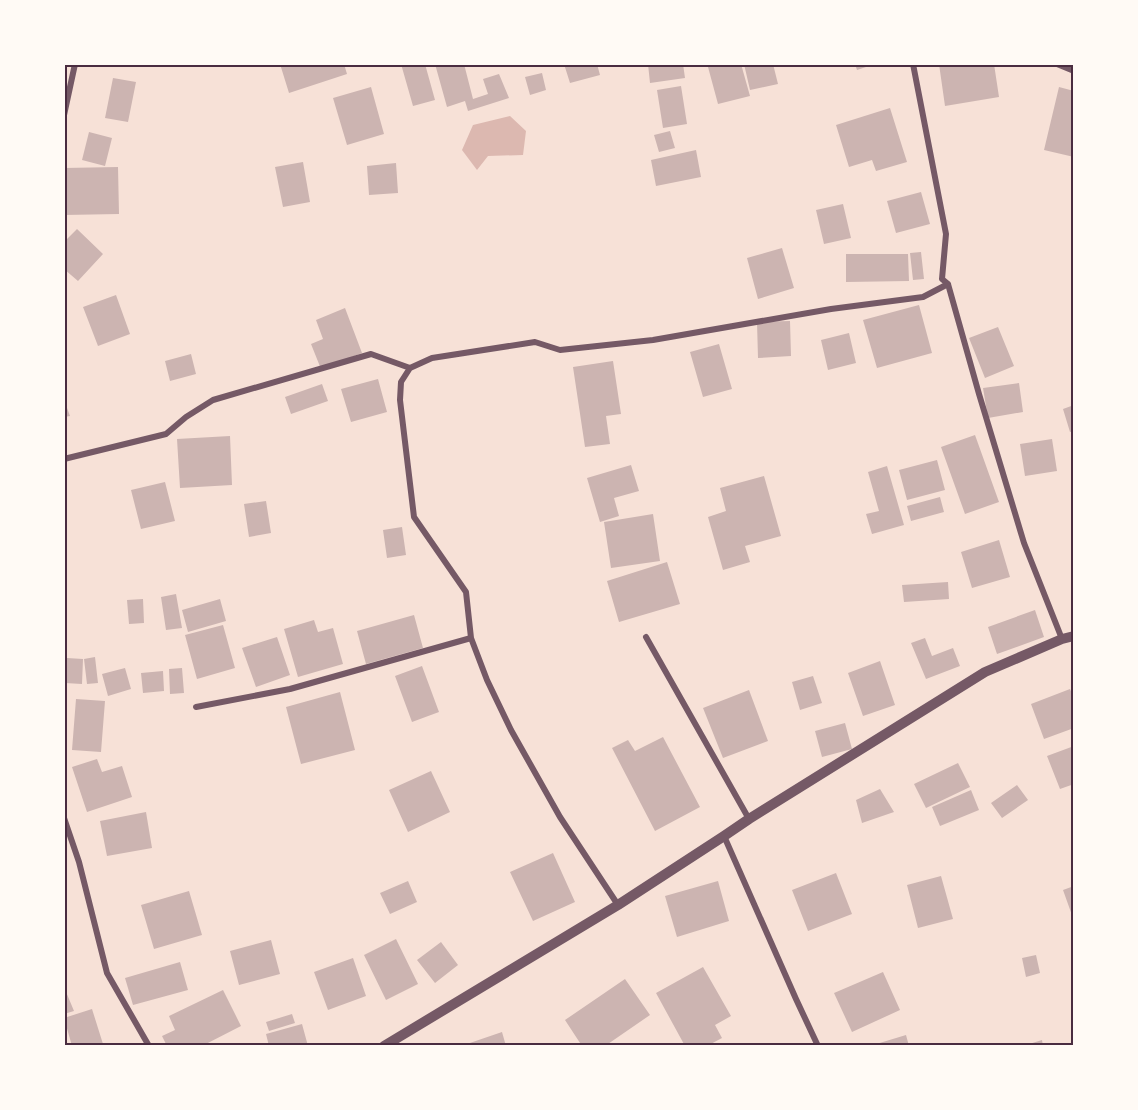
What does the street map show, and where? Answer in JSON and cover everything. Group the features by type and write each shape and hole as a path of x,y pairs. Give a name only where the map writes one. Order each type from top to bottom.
{"street":[{"path":"64,115 75,64"},
{"path":"913,64 946,234 942,279 948,284 1024,543 1062,639"},
{"path":"1057,64 1074,71"},
{"path":"618,905 560,817 511,730 487,680 471,638 466,592 414,517 400,400 402,382 410,368 432,358 535,342 560,350 653,340 831,309 923,297 948,284"},
{"path":"64,459 166,435 186,417 213,400 371,354 410,368"},
{"path":"384,1046 618,905 749,819 985,672 1074,636"},
{"path":"646,637 749,819"},
{"path":"196,707 290,689 471,638"},
{"path":"64,818 79,862 107,973 149,1046"},
{"path":"724,836 818,1046"}],"shaded area":[{"path":"510,116 526,131 523,155 488,156 477,170 462,150 473,125"}],"building":[{"path":"280,64 344,64 347,74 289,93"},
{"path":"401,64 425,64 435,100 413,106"},
{"path":"435,64 464,64 473,99 488,94 483,79 499,74 509,98 468,111 465,101 447,107"},
{"path":"564,64 597,64 600,75 570,83"},
{"path":"648,64 683,64 685,78 650,83"},
{"path":"718,64 741,64 750,96 718,104 708,67"},
{"path":"744,64 773,64 778,84 750,90"},
{"path":"855,64 872,64 872,65 857,70"},
{"path":"939,64 994,64 999,97 945,106"},
{"path":"542,73 546,90 530,95 525,77"},
{"path":"113,78 136,82 128,122 105,118"},
{"path":"681,86 687,124 663,128 657,90"},
{"path":"371,87 384,134 347,145 333,98"},
{"path":"1059,87 1074,91 1074,157 1044,150"},
{"path":"890,108 907,162 876,171 872,160 849,167 836,125"},
{"path":"670,131 675,148 659,152 654,135"},
{"path":"89,132 112,138 105,166 82,160"},
{"path":"696,150 701,177 656,186 651,160"},
{"path":"303,162 310,202 283,207 275,167"},
{"path":"396,163 398,193 369,195 367,166"},
{"path":"118,167 119,214 64,215 64,168"},
{"path":"921,192 930,224 896,233 887,201"},
{"path":"843,204 851,238 824,244 816,210"},
{"path":"77,229 103,254 78,281 64,269 64,242"},
{"path":"782,248 794,288 758,299 747,258"},
{"path":"921,252 924,279 913,280 910,253"},
{"path":"846,254 908,254 909,281 846,282"},
{"path":"116,295 130,334 98,346 83,307"},
{"path":"919,305 932,353 877,368 863,320"},
{"path":"345,308 362,353 321,369 311,344 323,339 316,320"},
{"path":"790,321 791,356 758,358 757,322"},
{"path":"998,327 1014,366 985,378 969,338"},
{"path":"849,333 856,363 828,370 821,340"},
{"path":"719,344 732,389 703,397 690,352"},
{"path":"191,354 196,374 170,381 165,361"},
{"path":"613,361 621,414 606,416 610,444 585,447 573,367"},
{"path":"378,379 387,412 351,422 341,389"},
{"path":"1019,383 1023,412 988,418 983,388"},
{"path":"322,384 328,401 291,414 285,397"},
{"path":"64,400 70,416 64,417"},
{"path":"1074,405 1074,431 1070,432 1063,409"},
{"path":"975,435 999,502 965,514 941,447"},
{"path":"230,436 232,485 180,488 177,439"},
{"path":"1052,439 1057,471 1025,476 1020,444"},
{"path":"937,460 945,490 907,500 899,470"},
{"path":"631,465 639,491 614,498 619,516 600,522 587,478"},
{"path":"887,466 904,525 872,534 866,514 879,511 868,472"},
{"path":"764,476 781,536 745,546 750,562 723,570 708,517 726,511 720,488"},
{"path":"165,482 175,521 141,529 131,490"},
{"path":"940,497 944,512 911,521 907,506"},
{"path":"266,501 271,533 249,537 244,504"},
{"path":"653,514 660,561 611,568 604,522"},
{"path":"402,527 406,555 387,558 383,530"},
{"path":"999,540 1010,577 972,588 961,552"},
{"path":"667,562 680,604 619,622 607,581"},
{"path":"948,582 949,599 904,602 902,585"},
{"path":"176,594 182,628 166,630 161,597"},
{"path":"143,599 144,623 129,624 127,600"},
{"path":"220,599 226,621 188,632 182,610"},
{"path":"1035,610 1044,637 997,654 988,627"},
{"path":"414,615 423,648 366,664 357,631"},
{"path":"314,620 318,632 333,628 343,664 298,677 284,629"},
{"path":"223,625 235,668 197,679 185,635"},
{"path":"277,637 290,675 256,687 242,648"},
{"path":"925,638 932,656 953,648 960,666 926,679 911,643"},
{"path":"95,657 98,683 87,684 84,659"},
{"path":"67,658 83,659 82,684 65,683"},
{"path":"880,661 895,705 863,716 848,673"},
{"path":"422,666 439,712 412,722 395,676"},
{"path":"125,668 131,689 108,696 102,674"},
{"path":"182,668 184,693 170,694 169,669"},
{"path":"163,671 164,691 143,693 141,673"},
{"path":"813,676 822,703 800,710 792,682"},
{"path":"1070,689 1074,698 1074,728 1044,739 1031,704"},
{"path":"749,690 768,741 723,758 703,708"},
{"path":"340,692 355,750 301,764 286,707"},
{"path":"76,699 105,701 101,752 72,750"},
{"path":"845,723 852,749 822,757 815,731"},
{"path":"663,737 700,807 655,831 612,748 628,740 635,751"},
{"path":"1074,746 1074,784 1060,789 1047,756"},
{"path":"97,759 102,772 122,766 132,797 87,812 72,767"},
{"path":"958,763 970,787 926,808 914,784"},
{"path":"431,771 450,812 408,832 389,790"},
{"path":"1017,785 1028,800 1002,818 991,803"},
{"path":"880,789 894,812 862,823 856,800"},
{"path":"971,790 979,810 940,826 932,807"},
{"path":"146,812 152,848 107,856 100,821"},
{"path":"553,853 575,902 533,921 510,872"},
{"path":"836,873 852,914 808,931 792,890"},
{"path":"941,876 953,919 918,928 907,885"},
{"path":"408,881 417,902 390,914 380,893"},
{"path":"718,881 729,921 677,937 665,896"},
{"path":"1074,886 1074,918 1073,918 1063,890"},
{"path":"189,891 202,935 154,949 141,905"},
{"path":"396,939 418,984 386,1000 364,955"},
{"path":"271,940 280,974 239,985 230,951"},
{"path":"441,942 458,965 435,983 417,960"},
{"path":"1036,955 1040,973 1026,977 1022,958"},
{"path":"353,958 366,996 328,1010 314,972"},
{"path":"180,962 188,990 133,1005 125,978"},
{"path":"703,967 731,1016 715,1025 722,1038 707,1046 685,1046 656,993"},
{"path":"883,972 900,1010 852,1032 834,993"},
{"path":"625,979 650,1015 605,1046 582,1046 565,1020"},
{"path":"64,987 74,1011 64,1014"},
{"path":"223,990 241,1026 202,1046 167,1046 162,1036 175,1030 169,1016"},
{"path":"92,1009 103,1044 72,1046 64,1018"},
{"path":"292,1014 295,1023 269,1031 266,1022"},
{"path":"302,1024 308,1046 269,1046 266,1034"},
{"path":"502,1032 506,1046 464,1046 464,1045"},
{"path":"906,1035 909,1046 873,1046 873,1045"},
{"path":"1042,1040 1043,1046 1026,1046 1026,1045"}]}
